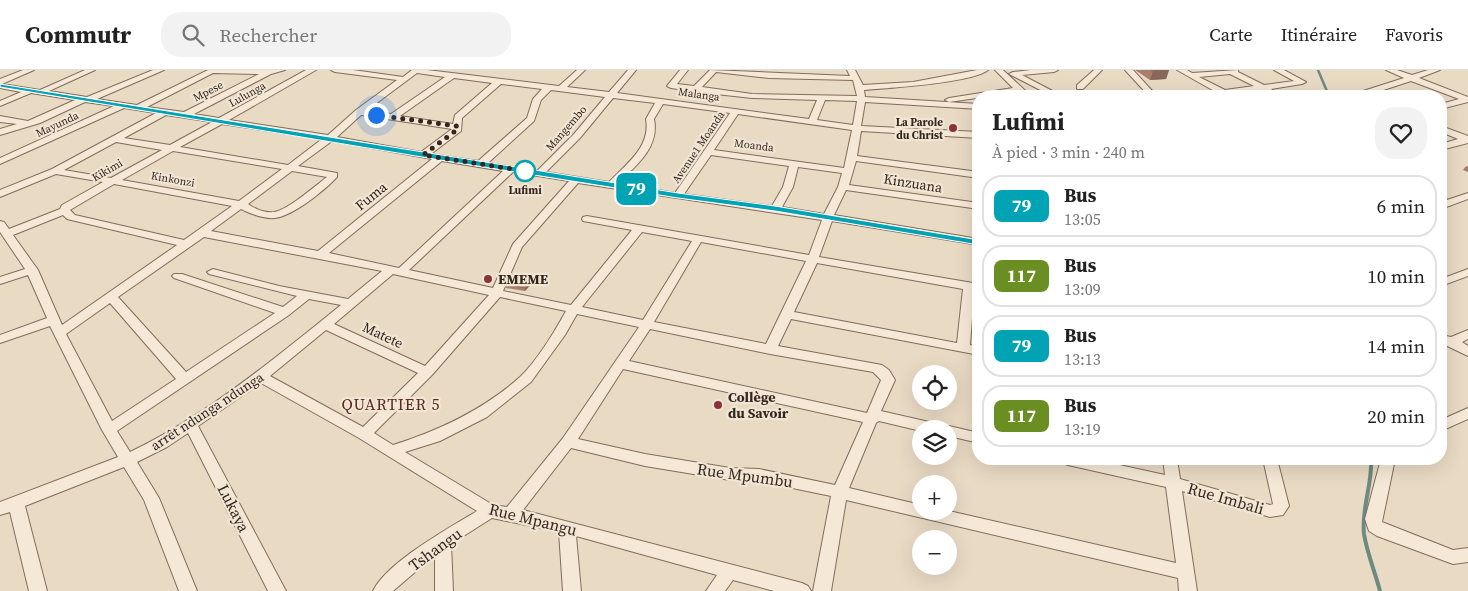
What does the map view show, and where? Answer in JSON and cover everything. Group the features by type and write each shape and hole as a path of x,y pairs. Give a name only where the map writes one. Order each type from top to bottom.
{"street":[{"path":"0,82 30,70"},
{"path":"0,104 91,70"},
{"name":"Mayunda","path":"0,132 29,124 160,70"},
{"path":"138,108 213,70"},
{"name":"Mpese","path":"213,70 269,72 281,70"},
{"name":"Lulunga","path":"219,122 312,70"},
{"path":"335,70 385,73 404,79"},
{"path":"0,339 56,326 111,297 292,167 330,138 359,112 416,70"},
{"name":"Malanga","path":"416,70 858,128 972,135"},
{"path":"560,90 581,70"},
{"name":"Mangembo","path":"539,174 577,136 632,70"},
{"name":"Malanga","path":"684,70 671,86 752,96 972,107"},
{"path":"684,104 715,70 769,76 852,74 860,87 858,88 861,100 858,128 852,158 843,187 828,217 813,259 770,350"},
{"path":"1005,73 1054,70"},
{"path":"1080,87 1098,70"},
{"path":"1129,70 1147,90"},
{"path":"1181,70 1218,90"},
{"path":"1190,75 1242,70"},
{"path":"1253,90 1302,82 1278,70"},
{"path":"1390,70 1443,90"},
{"path":"1378,90 1436,70"},
{"path":"858,88 913,84 978,71"},
{"path":"1230,71 1267,90"},
{"name":"Mpese","path":"184,116 269,72"},
{"path":"1005,73 1019,89"},
{"path":"1005,73 1044,90"},
{"path":"393,117 452,76"},
{"path":"423,155 458,129 458,117 498,82"},
{"path":"0,86 330,138 539,174 828,217 972,241"},
{"path":"481,164 531,119 537,99 548,88"},
{"path":"1013,90 1019,89"},
{"path":"1447,91 1467,99"},
{"path":"929,104 972,97"},
{"path":"812,122 822,98"},
{"path":"1447,105 1467,99"},
{"path":"611,185 642,152 650,139 652,124 650,119 660,102"},
{"name":"Mayunda","path":"0,161 122,106"},
{"path":"359,112 457,126"},
{"name":"Avenue1 Moanda","path":"678,196 736,112"},
{"name":"Kikimi","path":"0,194 55,171 164,113"},
{"path":"0,119 29,124"},
{"name":"Kikimi","path":"4,235 65,212 66,208 112,181 219,122"},
{"path":"1447,131 1468,140"},
{"path":"115,139 292,167"},
{"path":"1447,145 1468,140"},
{"name":"Moanda","path":"710,152 847,171"},
{"name":"Fuma","path":"320,255 440,158"},
{"path":"852,158 972,174"},
{"path":"775,209 786,195 791,182 794,163"},
{"name":"Kinkonzi","path":"55,171 241,204 246,208 272,215 283,212 334,175 292,167"},
{"path":"396,271 512,168"},
{"path":"364,434 427,372 496,294 517,246 576,179"},
{"name":"Kinzuana","path":"843,187 972,205"},
{"path":"1447,204 1468,196"},
{"path":"65,212 71,217 186,244"},
{"path":"587,219 972,287"},
{"path":"391,451 435,437 482,413 526,379 561,332 573,310 639,228"},
{"path":"202,233 320,255 496,294 770,350 877,368 884,373 888,380 840,492 822,591"},
{"path":"4,235 32,270 56,326 109,430 151,498 188,591"},
{"path":"511,514 568,442 646,325 698,239"},
{"path":"0,281 32,270"},
{"name":"arrêt ndunga ndunga","path":"0,509 127,460 162,443 261,377 396,271"},
{"path":"213,272 306,295 352,304"},
{"path":"1447,281 1468,272"},
{"path":"178,276 285,312"},
{"path":"109,430 285,312 306,295"},
{"path":"111,297 185,380"},
{"path":"963,347 972,298"},
{"path":"786,314 972,349"},
{"name":"Matete","path":"326,325 427,372"},
{"path":"1447,340 1468,334"},
{"path":"1447,341 1468,352"},
{"path":"621,364 912,424"},
{"name":"Rue Mpangu","path":"261,377 364,434 490,511 566,527 802,591"},
{"path":"1447,423 1468,413"},
{"name":"Lukaya","path":"191,424 277,591"},
{"path":"957,433 972,436"},
{"name":"Rue Mpumbu","path":"568,442 645,460 730,474 759,475 912,509"},
{"name":"Rue Imbali","path":"1108,465 1270,511 1277,510 1281,506 1271,465"},
{"path":"1171,465 1188,591"},
{"path":"1386,465 1373,519 1375,526 1383,531 1453,557 1468,555"},
{"path":"16,503 38,591"},
{"name":"Tshangu","path":"382,591 393,579 443,541 490,511"},
{"name":"Rue Mpumbu","path":"957,519 1186,573"},
{"path":"566,527 572,591"},
{"path":"443,541 444,591"},
{"path":"715,591 730,571"}],"building":[{"path":"510,274 534,276 525,288 506,284"}],"waterway":[{"name":"Tshangu","path":"1318,70 1326,90"},
{"name":"Tshangu","path":"1371,465 1364,515 1364,534 1380,591"}],"bus line":[{"name":"79","path":"0,86 330,138 539,174 972,241"}],"place":[{"name":"La Parole du Christ","path":"953,128"},
{"name":"Lufimi","path":"525,171"},
{"name":"EMEME","path":"488,279"},
{"name":"Collège du Savoir","path":"718,405"}],"district":[{"name":"QUARTIER 5","path":"391,404"}],"route":[{"path":"376,115 457,126 458,129 423,155 525,171"}]}
